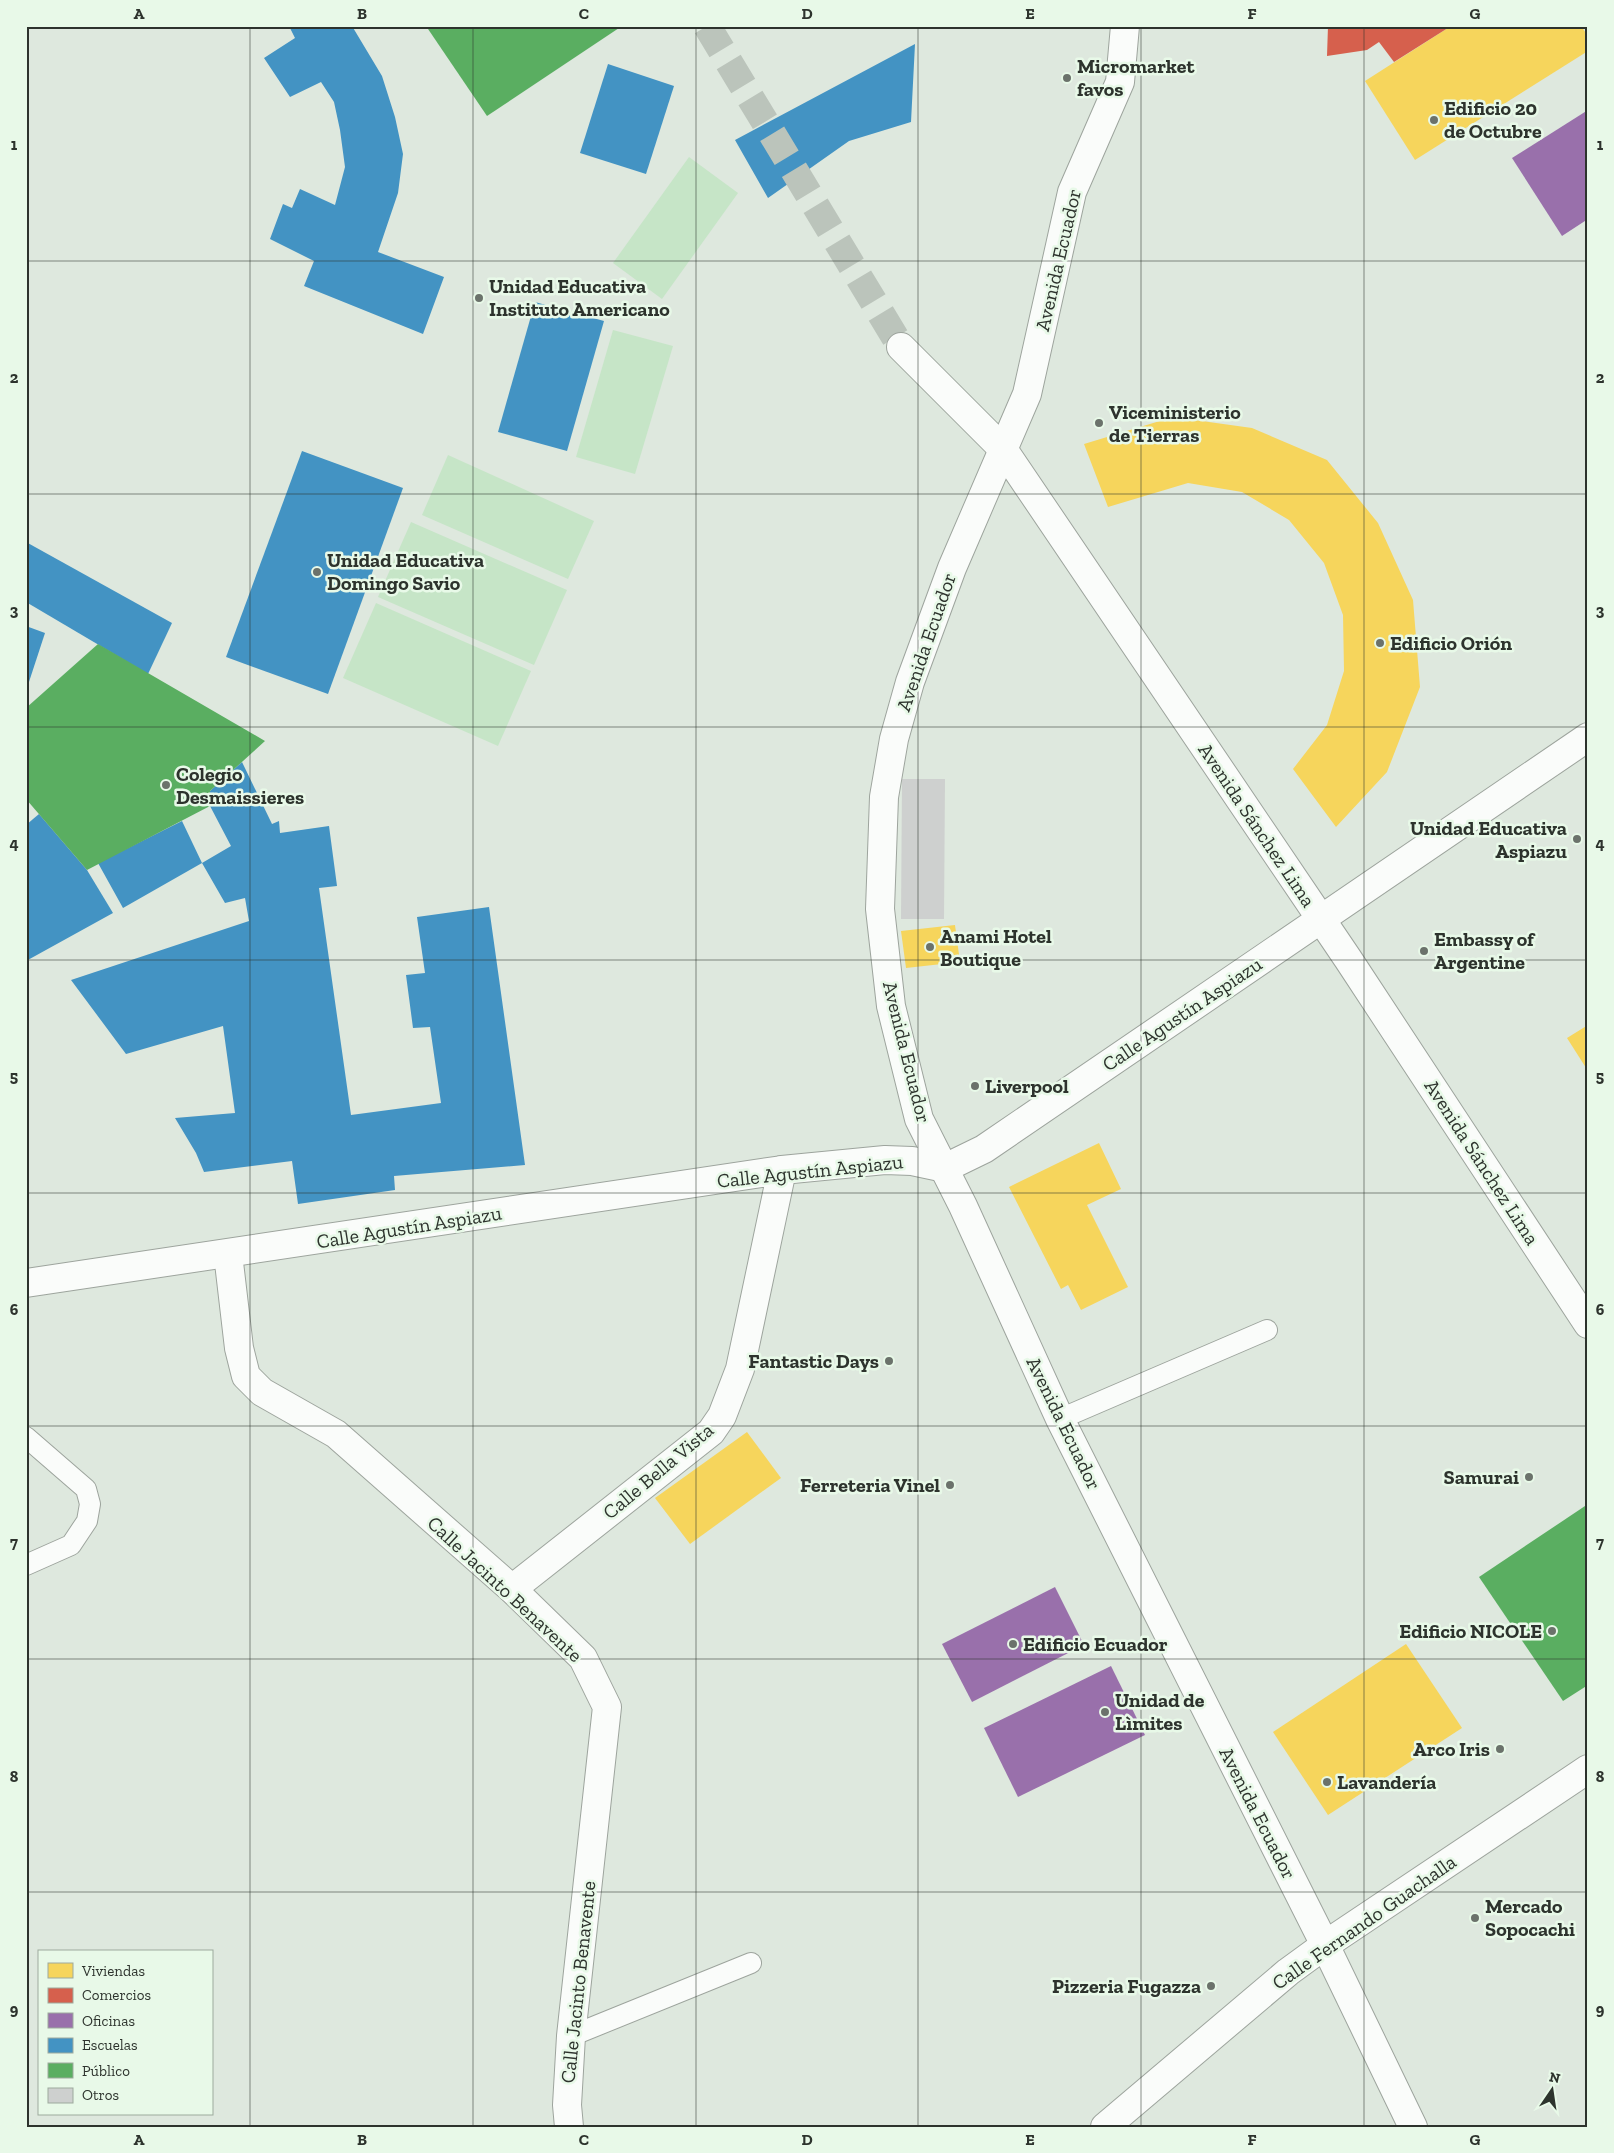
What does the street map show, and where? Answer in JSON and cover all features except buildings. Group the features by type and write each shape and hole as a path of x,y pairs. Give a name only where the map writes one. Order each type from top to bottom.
{"street":[{"name":"Avenida Ecuador","path":"1125,26 1120,82 1072,192 1027,394 952,568 910,682 894,739 884,797 880,909 891,1006 919,1119 945,1168 1060,1419 1324,1945 1413,2127"},
{"name":"Avenida Sánchez Lima","path":"901,347 1003,449 1348,959 1588,1324"},
{"name":"Calle Agustín Aspiazu","path":"26,1283 782,1170 885,1160 912,1161 945,1168 984,1149 1588,737"},
{"name":"Calle Bella Vista","path":"512,1589 710,1432 722,1416 740,1368 782,1170"},
{"name":"Calle Jacinto Benavente","path":"228,1254 239,1348 246,1376 262,1392 336,1434 512,1589 583,1658 607,1707 571,2036 567,2105 569,2127"},
{"name":"Calle Fernando Guachalla","path":"1105,2127 1288,1972 1324,1945 1588,1769"}],"lane":[{"path":"1060,1419 1267,1330"},
{"path":"26,1437 86,1489 90,1504 87,1521 70,1545 26,1566"},
{"path":"571,2036 751,1963"}],"green space":[{"path":"689,157 738,193 662,299 613,263"},
{"path":"613,330 673,346 635,474 576,457"},
{"path":"448,455 594,521 568,579 422,515"},
{"path":"411,522 567,590 534,665 378,597"},
{"path":"376,603 531,671 498,746 343,678"}],"tunnel":[{"path":"707,26 901,347"}],"place":[{"name":"Micromarket favos","path":"1067,78"},
{"name":"Edificio 20 de Octubre","path":"1434,120"},
{"name":"Unidad Educativa Instituto Americano","path":"479,298"},
{"name":"Viceministerio de Tierras","path":"1099,423"},
{"name":"Unidad Educativa Domingo Savio","path":"317,572"},
{"name":"Edificio Orión","path":"1380,643"},
{"name":"Colegio Desmaissieres","path":"166,785"},
{"name":"Unidad Educativa Aspiazu","path":"1577,839"},
{"name":"Anami Hotel Boutique","path":"930,947"},
{"name":"Embassy of Argentine","path":"1424,951"},
{"name":"Liverpool","path":"975,1086"},
{"name":"Fantastic Days","path":"889,1361"},
{"name":"Samurai","path":"1529,1477"},
{"name":"Ferreteria Vinel","path":"950,1485"},
{"name":"Edificio NICOLE","path":"1552,1631"},
{"name":"Edificio Ecuador","path":"1013,1644"},
{"name":"Unidad de Lìmites","path":"1105,1712"},
{"name":"Arco Iris","path":"1500,1749"},
{"name":"Lavandería","path":"1327,1782"},
{"name":"Mercado Sopocachi","path":"1475,1918"},
{"name":"Pizzeria Fugazza","path":"1211,1986"}]}
